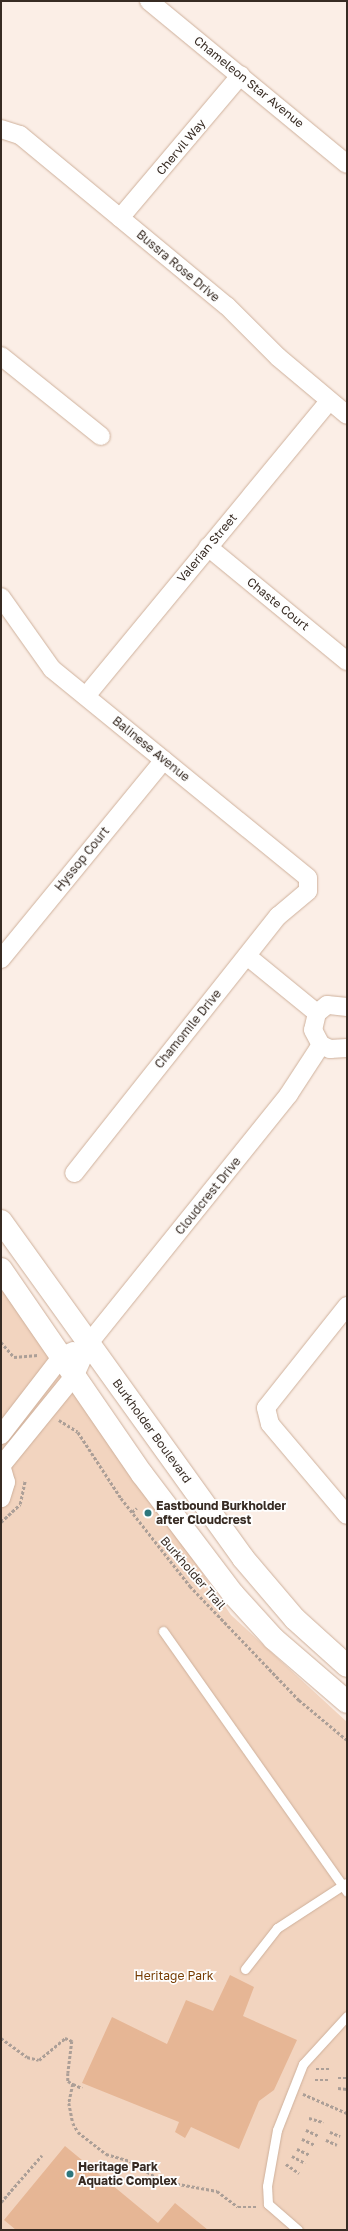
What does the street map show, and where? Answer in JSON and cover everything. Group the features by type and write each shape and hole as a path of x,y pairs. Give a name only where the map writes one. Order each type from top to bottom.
{"main road":[{"name":"Burkholder Boulevard","path":"1,1221 268,1589 347,1666"},
{"path":"1,1269 142,1474 233,1594 274,1639 347,1702"}],"street":[{"name":"Chameleon Star Avenue","path":"149,1 241,75 347,164"},
{"name":"Chervil Way","path":"120,218 241,75"},
{"name":"Bussra Rose Drive","path":"1,129 20,135 227,306 329,401 347,415"},
{"path":"1,356 101,436"},
{"name":"Valerian Street","path":"86,696 329,401"},
{"name":"Chaste Court","path":"208,547 347,661"},
{"name":"Balinese Avenue","path":"1,597 52,669 308,878 308,891"},
{"name":"Hyssop Court","path":"1,959 164,760"},
{"name":"Chamomile Drive","path":"74,1173 278,916 308,891"},
{"path":"247,956 317,1013"},
{"path":"347,1006 327,1005 317,1013 313,1030 321,1045 330,1049 347,1048"},
{"name":"Cloudcrest Drive","path":"1,1498 6,1482 1,1466 75,1375 89,1343 289,1094 321,1045"},
{"path":"347,1306 266,1408 274,1430 347,1515"},
{"name":"Cloudcrest Drive","path":"1,1435 62,1356 89,1343"}],"lane":[{"path":"163,1631 345,1886 277,1928 245,1969"},
{"path":"298,2230 268,2204 267,2186 277,2130 292,2089 304,2064 347,2016"}],"path":[{"path":"1,1342 14,1357 21,1359 37,1354 41,1362"},
{"name":"Burkholder Trail","path":"60,1414 54,1418 78,1432 162,1554 260,1661 347,1740"},
{"path":"132,1512 137,1508"},
{"path":"1,2038 27,2057 39,2060 70,2038 72,2041 68,2081 82,2088"},
{"path":"316,2069 330,2069"},
{"path":"338,2078 347,2078"},
{"path":"315,2080 330,2080"},
{"path":"73,2084 70,2103 73,2123 78,2132 106,2154 130,2161 162,2181 217,2191 238,2207 262,2208"},
{"path":"338,2088 347,2089"},
{"path":"292,2089 347,2113"},
{"path":"309,2118 323,2122"},
{"path":"306,2130 319,2136"},
{"path":"330,2132 340,2136"},
{"path":"302,2139 315,2145"},
{"path":"326,2140 337,2145"},
{"path":"298,2149 310,2155"},
{"path":"1,2202 42,2155"},
{"path":"292,2156 305,2163"},
{"path":"286,2164 299,2173"}],"green space":[{"name":"Heritage Park","path":"1,1278 231,1615 347,1722 347,2230 1,2230"}],"building":[{"path":"230,1975 254,1987 243,2016 297,2040 274,2090 259,2101 239,2149 191,2127 185,2138 175,2132 179,2122 82,2083 112,2017 167,2044 186,2000 213,2011"},
{"name":"Heritage Park Aquatic Complex","path":"65,2146 158,2223 175,2203 208,2230 16,2230 4,2220"}],"place":[{"name":"Eastbound Burkholder after Cloudcrest","path":"148,1513"},
{"name":"Heritage Park Aquatic Complex","path":"70,2174"}]}
